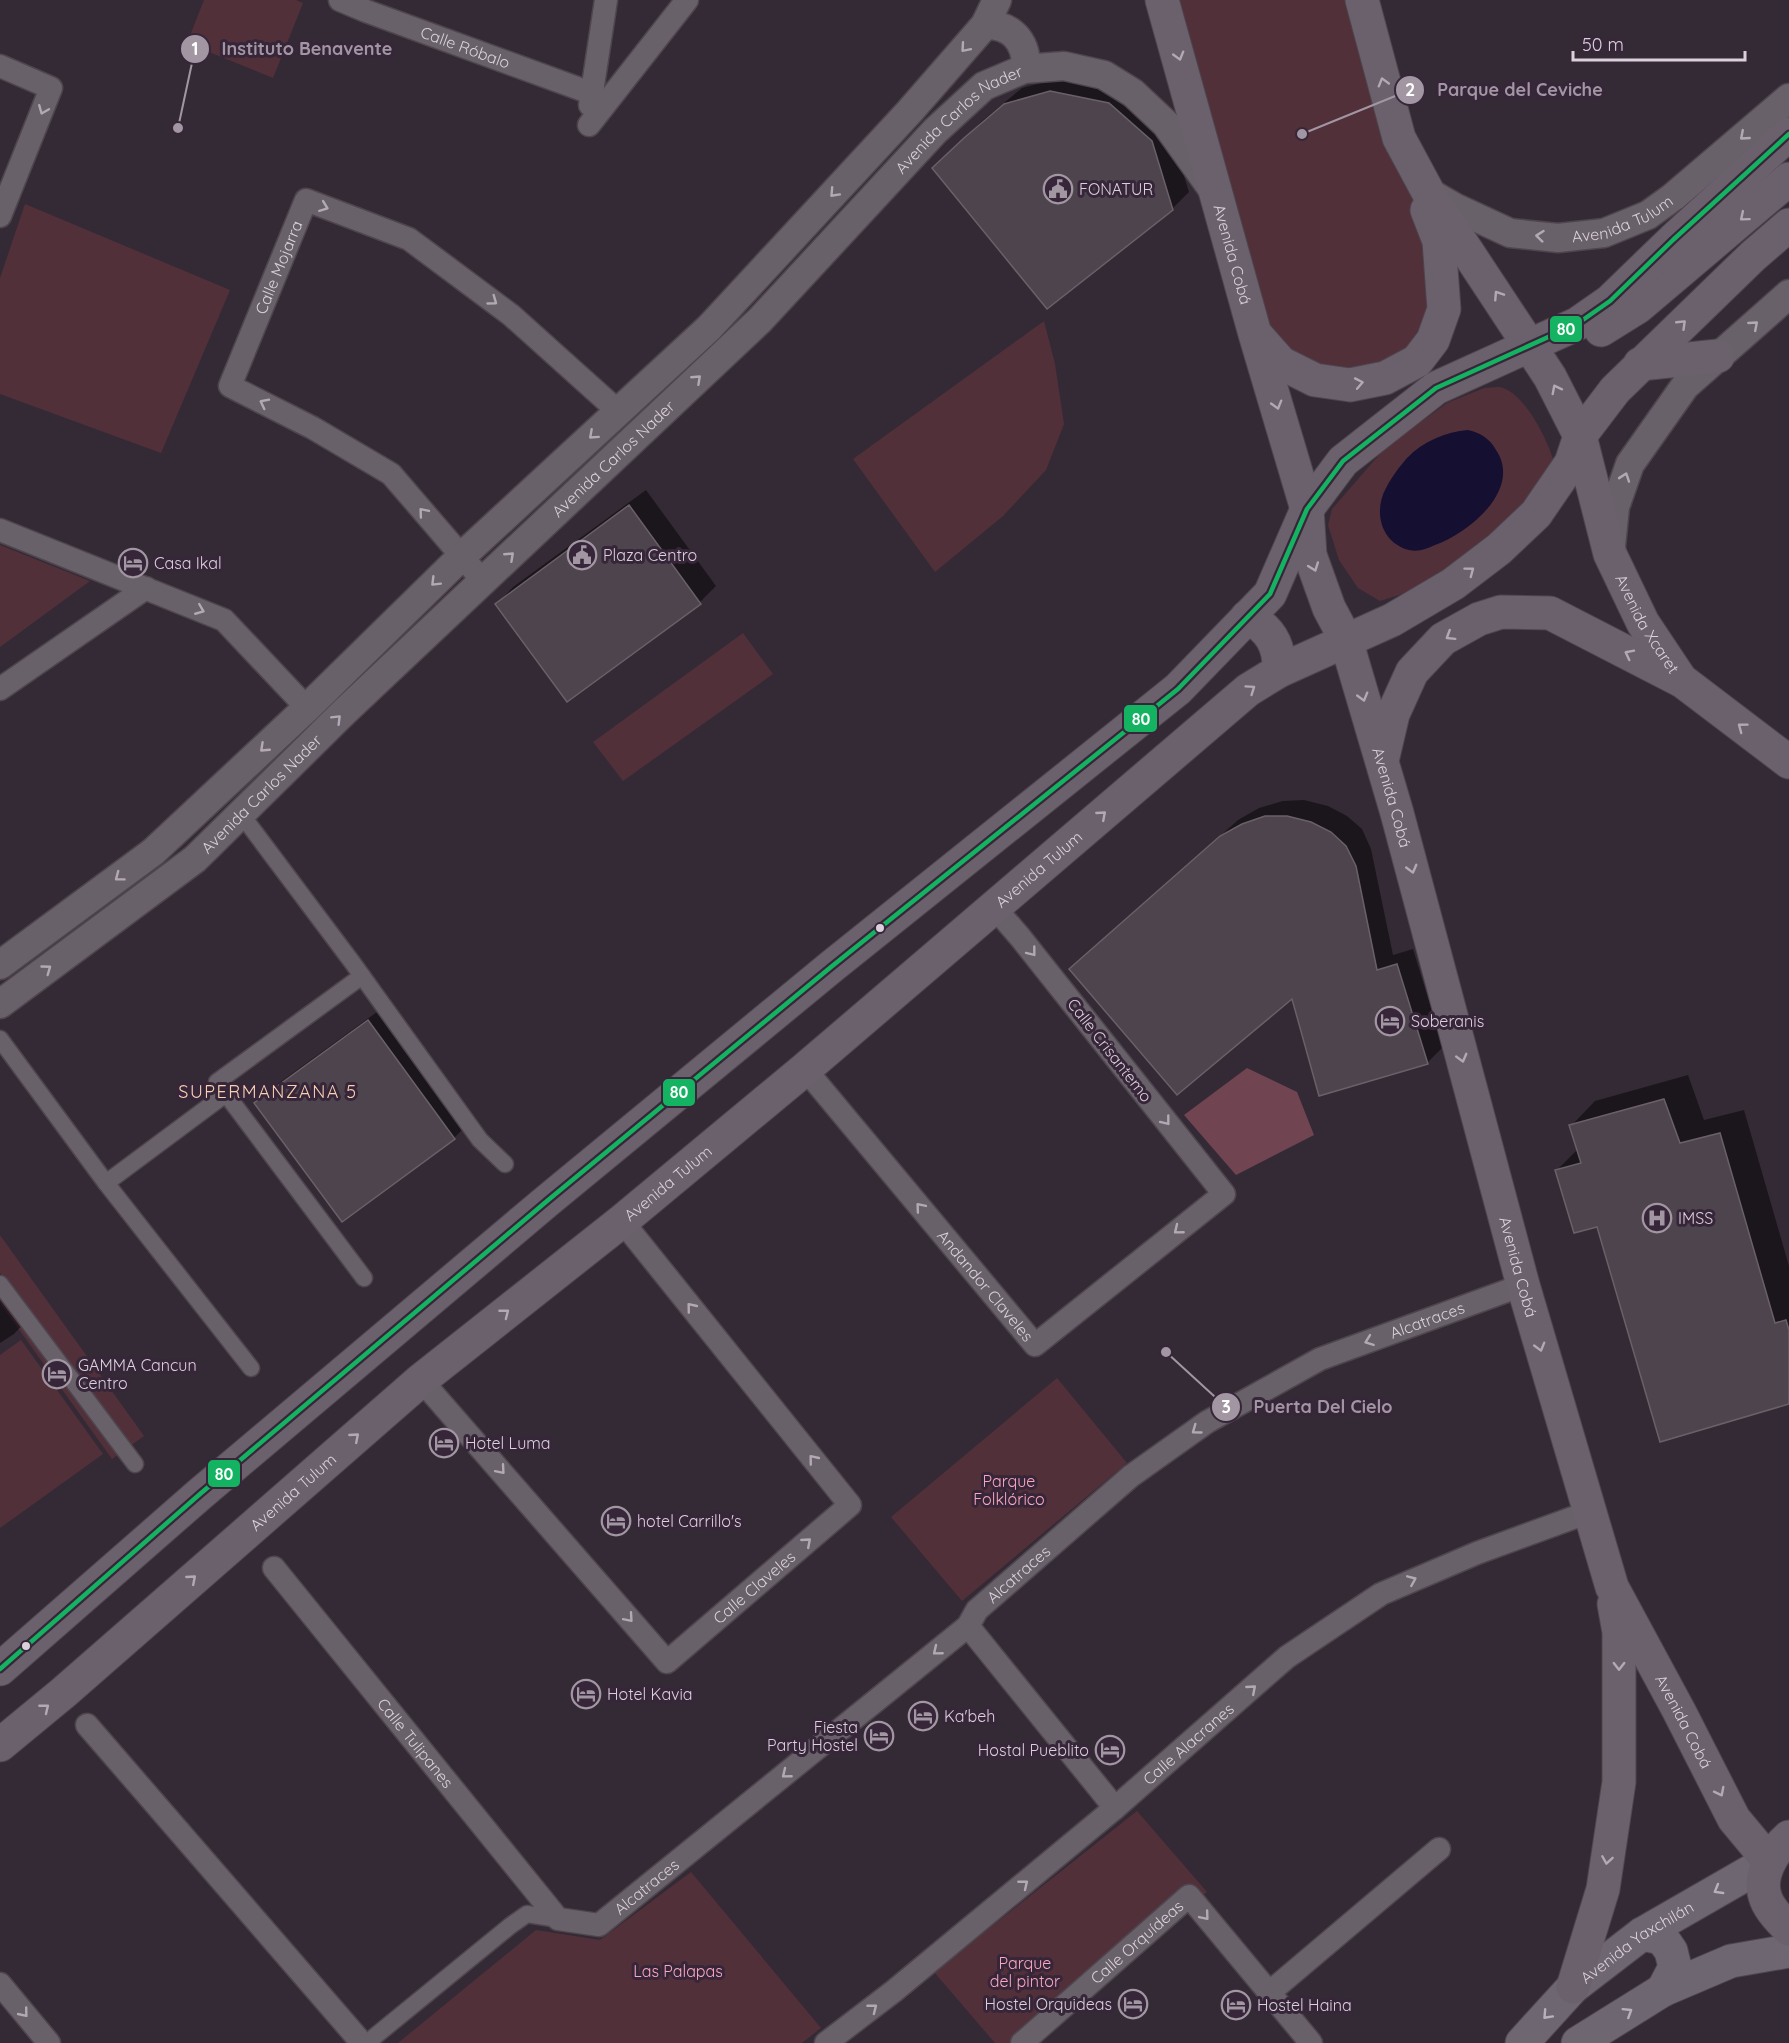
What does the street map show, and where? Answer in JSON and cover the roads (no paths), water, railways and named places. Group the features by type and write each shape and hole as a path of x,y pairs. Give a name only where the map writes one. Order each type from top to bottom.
{"main road":[{"name":"Avenida Cobá","path":"1162,0 1307,509 1310,555 1329,608 1346,640 1397,813 1522,1285 1612,1587 1734,1819 1779,1849"},
{"path":"1256,334 1281,363 1315,380 1350,385 1385,378 1417,361 1433,340 1444,309 1439,241 1399,138 1362,0"},
{"path":"0,1669 208,1487 548,1201 831,967 1178,689 1270,594 1307,509 1343,461 1436,388 1577,324 1610,301 1789,134"},
{"path":"1399,138 1428,192 1530,344"},
{"path":"1530,344 1564,342 1591,335 1614,323 1638,307 1789,179"},
{"path":"1580,436 1615,390 1640,364 1753,256 1789,225"},
{"name":"Avenida Xcaret","path":"1530,344 1550,377 1580,436 1610,554 1643,623 1681,681 1789,762"},
{"path":"1640,364 1718,356"},
{"name":"Avenida Tulum","path":"0,1744 63,1693 421,1380 622,1221 806,1069 1248,690 1279,671 1392,620 1453,584 1499,549 1536,514 1571,463 1580,436"},
{"path":"1382,763 1393,714 1412,672 1443,639 1479,619 1502,612 1550,613 1681,681"},
{"path":"1247,617 1257,622 1272,638 1277,648 1279,671"},
{"path":"1573,1987 1603,1889 1619,1782 1619,1632 1612,1587"},
{"path":"1779,1849 1764,1878 1765,1899 1789,1929"},
{"name":"Avenida Yaxchilán","path":"1522,2043 1573,1987 1642,1934 1779,1849"},
{"path":"1642,1934 1662,1938 1671,1951 1675,1967 1663,1990"},
{"path":"1578,2043 1663,1990 1731,1961 1789,1951"}],"street":[{"name":"Calle Róbalo","path":"340,0 368,6 591,93"},
{"path":"606,0 591,93 589,125 687,0"},
{"path":"991,12 1020,40 1026,57 1024,69"},
{"name":"Avenida Carlos Nader","path":"0,965 153,852 307,708 461,557 709,328 910,111 991,12"},
{"path":"0,66 51,88 0,216"},
{"name":"Avenida Carlos Nader","path":"0,1004 195,859 344,712 760,320 935,131 984,86 1024,69 1064,66 1104,75 1133,93 1166,124 1219,199"},
{"name":"Avenida Tulum","path":"1428,192 1510,233 1558,238 1604,233 1648,215 1673,197 1789,98"},
{"name":"Calle Mojarra","path":"483,581 391,474 313,428 230,386 306,200 409,240 511,315 619,412"},
{"path":"1610,554 1615,507 1630,464 1685,386 1789,294"},
{"path":"0,530 224,620 307,708"},
{"path":"0,689 146,588"},
{"path":"241,814 362,976 480,1140 505,1164"},
{"name":"Calle Crisantemo","path":"994,908 1020,937 1224,1194"},
{"path":"362,976 217,1082 364,1278"},
{"path":"0,1039 106,1183 251,1368"},
{"name":"Andandor Claveles","path":"806,1069 1035,1345 1224,1194"},
{"path":"106,1183 227,1093"},
{"name":"Calle Claveles","path":"421,1380 667,1662 850,1504 622,1221"},
{"path":"0,1284 135,1464"},
{"name":"Alcatraces","path":"558,1919 599,1925 968,1626 977,1610 1131,1476 1207,1422 1320,1359 1522,1285"},
{"name":"Calle Alacranes","path":"826,2043 894,1992 1115,1808 1287,1657 1381,1594 1478,1552 1589,1512"},
{"name":"Calle Tulipanes","path":"274,1568 558,1919"},
{"path":"968,1626 1115,1808"},
{"path":"87,1725 362,2043"},
{"path":"1270,1992 1439,1849"},
{"name":"Calle Orquídeas","path":"1022,2043 1189,1896 1311,2043"},
{"path":"371,2043 374,2037 527,1914 558,1919"},
{"path":"0,1984 48,2043"}],"place":[{"name":"Instituto Benavente","path":"178,128"},
{"name":"Parque del Ceviche","path":"1302,134"},
{"name":"FONATUR","path":"1058,189"},
{"name":"Plaza Centro","path":"582,555"},
{"name":"Casa Ikal","path":"133,563"},
{"name":"Soberanis","path":"1390,1021"},
{"name":"IMSS","path":"1657,1218"},
{"name":"Puerta Del Cielo","path":"1166,1352"},
{"name":"GAMMA Cancun Centro","path":"57,1374"},
{"name":"Hotel Luma","path":"444,1443"},
{"name":"hotel Carrillo's","path":"616,1521"},
{"name":"Hotel Kavia","path":"586,1694"},
{"name":"Ka'beh","path":"923,1716"},
{"name":"Fiesta Party Hostel","path":"879,1736"},
{"name":"Hostal Pueblito","path":"1110,1750"},
{"name":"Hostel Orquideas","path":"1133,2004"},
{"name":"Hostel Haina","path":"1236,2005"}],"district":[{"name":"SUPERMANZANA 5","path":"268,1091"}],"park label":[{"name":"Parque Folklórico","path":"1009,1490"},
{"name":"Las Palapas","path":"678,1971"},
{"name":"Parque del pintor","path":"1025,1972"}]}
